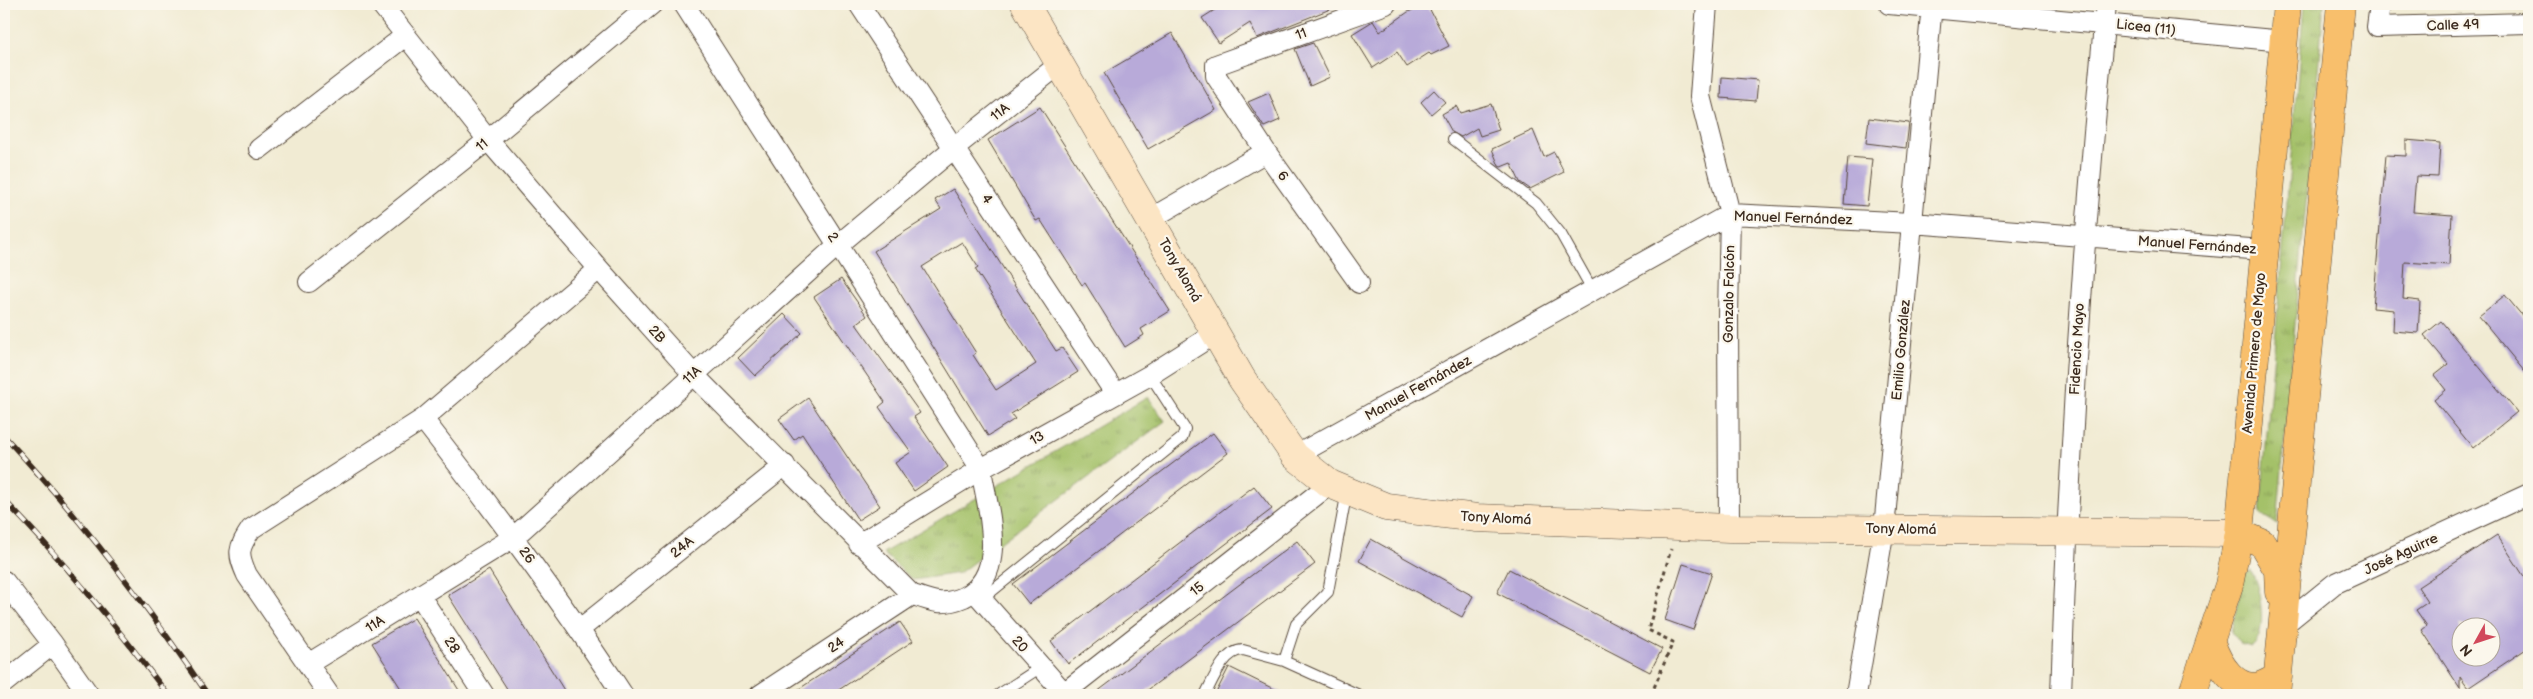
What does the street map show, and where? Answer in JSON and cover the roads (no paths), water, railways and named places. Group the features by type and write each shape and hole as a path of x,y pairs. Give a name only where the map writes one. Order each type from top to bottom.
{"main road":[{"name":"Avenida Primero de Mayo","path":"2192,695 2229,585 2239,533 2287,4"},
{"path":"2211,643 2217,661 2229,676 2244,685 2277,686 2281,627 2297,488 2341,4"},
{"path":"2239,533 2262,543 2278,570 2281,627"}],"street":[{"name":"2B","path":"381,4 488,140 599,269 693,374 785,464 860,544 912,595 939,602 978,596"},
{"name":"11","path":"309,282 488,140 652,4"},
{"name":"2","path":"684,4 981,470"},
{"name":"4","path":"859,4 1115,393"},
{"name":"Tony Alomá","path":"1025,4 1242,379 1294,456 1339,488 1386,507 1477,518 1729,528 2239,533"},
{"name":"11","path":"1216,65 1386,4"},
{"name":"Gonzalo Falcón","path":"1707,4 1700,96 1730,214 1728,316 1729,528"},
{"name":"Licea (11)","path":"1889,4 2105,13 2284,41"},
{"name":"Calle 49","path":"2380,4 2377,27 2529,23"},
{"name":"Emilio González","path":"1856,695 1884,529 1932,5"},
{"name":"Fidencio Mayo","path":"2062,695 2066,531 2084,236 2105,13"},
{"path":"259,149 405,36"},
{"name":"11A","path":"308,664 514,537 838,245 1060,63"},
{"name":"6","path":"1216,65 1216,76 1266,152 1359,283"},
{"path":"1150,219 1266,152"},
{"name":"Manuel Fernández","path":"1294,456 1730,214 1912,223 2264,250"},
{"path":"329,695 247,575 239,558 240,545 251,529 424,419 599,269"},
{"name":"13","path":"860,544 981,470 1150,375 1216,333"},
{"name":"26","path":"424,419 514,537 580,629 623,695"},
{"name":"24A","path":"580,629 785,464"},
{"path":"978,596 991,560 992,542 981,470"},
{"name":"15","path":"1065,694 1339,488"},
{"name":"José Aguirre","path":"2281,627 2334,584 2529,494"},
{"path":"4,581 54,644 89,695"},
{"name":"24","path":"760,695 912,595"},
{"name":"28","path":"420,596 484,695"},
{"name":"20","path":"978,596 1065,694"},
{"path":"4,683 54,644"}],"lane":[{"path":"1453,139 1536,203 1561,234 1593,291"},
{"path":"978,596 1182,438 1185,429 1150,375"},
{"path":"1284,661 1296,624 1328,592 1339,488"},
{"path":"1205,695 1216,675 1236,650 1284,661 1359,695"},
{"path":"998,695 1041,668"}],"railway":[{"path":"4,436 59,497 111,561 161,627 208,695"},
{"path":"4,500 89,594 168,695"}]}
